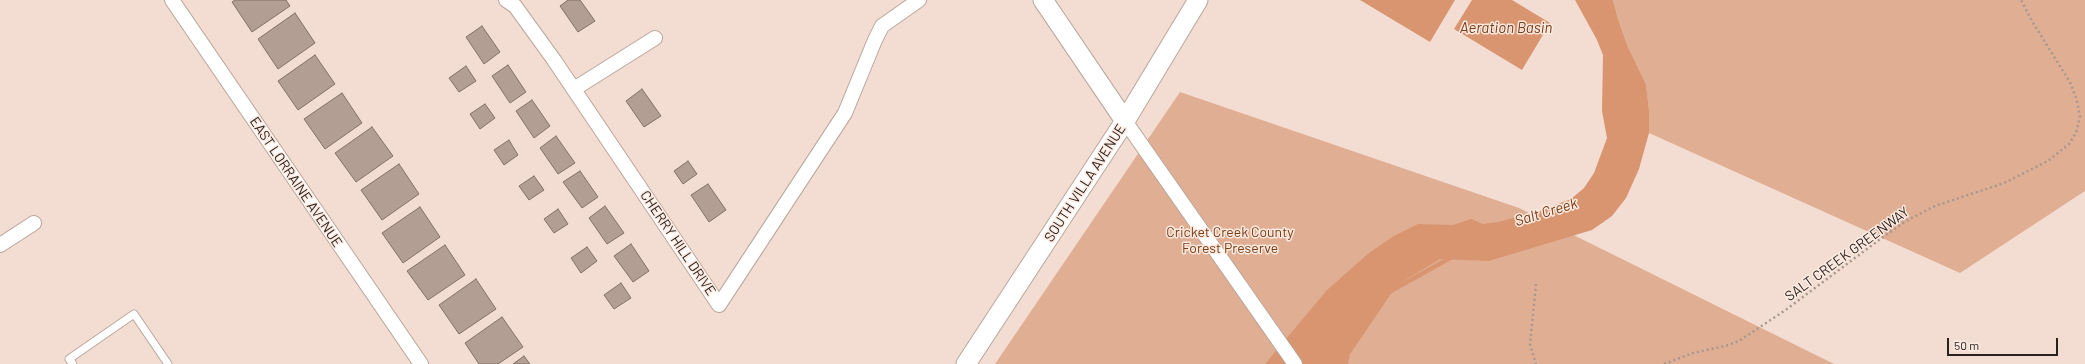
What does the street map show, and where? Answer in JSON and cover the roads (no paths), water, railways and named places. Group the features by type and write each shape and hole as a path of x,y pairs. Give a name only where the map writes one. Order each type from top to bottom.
{"main road":[{"path":"1043,0 1126,121"},
{"name":"SOUTH VILLA AVENUE","path":"966,364 1126,121 1198,0"}],"street":[{"name":"EAST LORRAINE AVENUE","path":"172,0 421,364"},
{"name":"CHERRY HILL DRIVE","path":"506,0 515,6 574,89 719,305 845,113 882,26 918,0"},
{"path":"574,89 655,38"},
{"path":"1126,121 1295,364"},
{"path":"0,245 34,223"}],"lane":[{"path":"73,364 69,359 134,314 168,364"}],"water":[{"name":"Aeration Basin","path":"1360,0 1455,0 1430,42"},
{"name":"Aeration Basin","path":"1472,0 1512,0 1550,23 1522,70 1454,29"},
{"path":"1575,0 1613,0 1628,47 1646,84 1649,110 1649,133 1639,169 1626,198 1612,216 1592,230 1489,261 1440,259 1397,285 1350,354 1348,364 1265,364 1327,290 1369,253 1394,236 1418,224 1453,225 1471,219 1483,224 1498,222 1540,211 1571,199 1584,188 1594,173 1607,138 1602,111 1603,55 1597,40"}],"waterway":[{"name":"Salt Creek","path":"1389,292 1450,258"}],"park label":[{"name":"Cricket Creek County Forest Preserve","path":"1230,240"}]}
